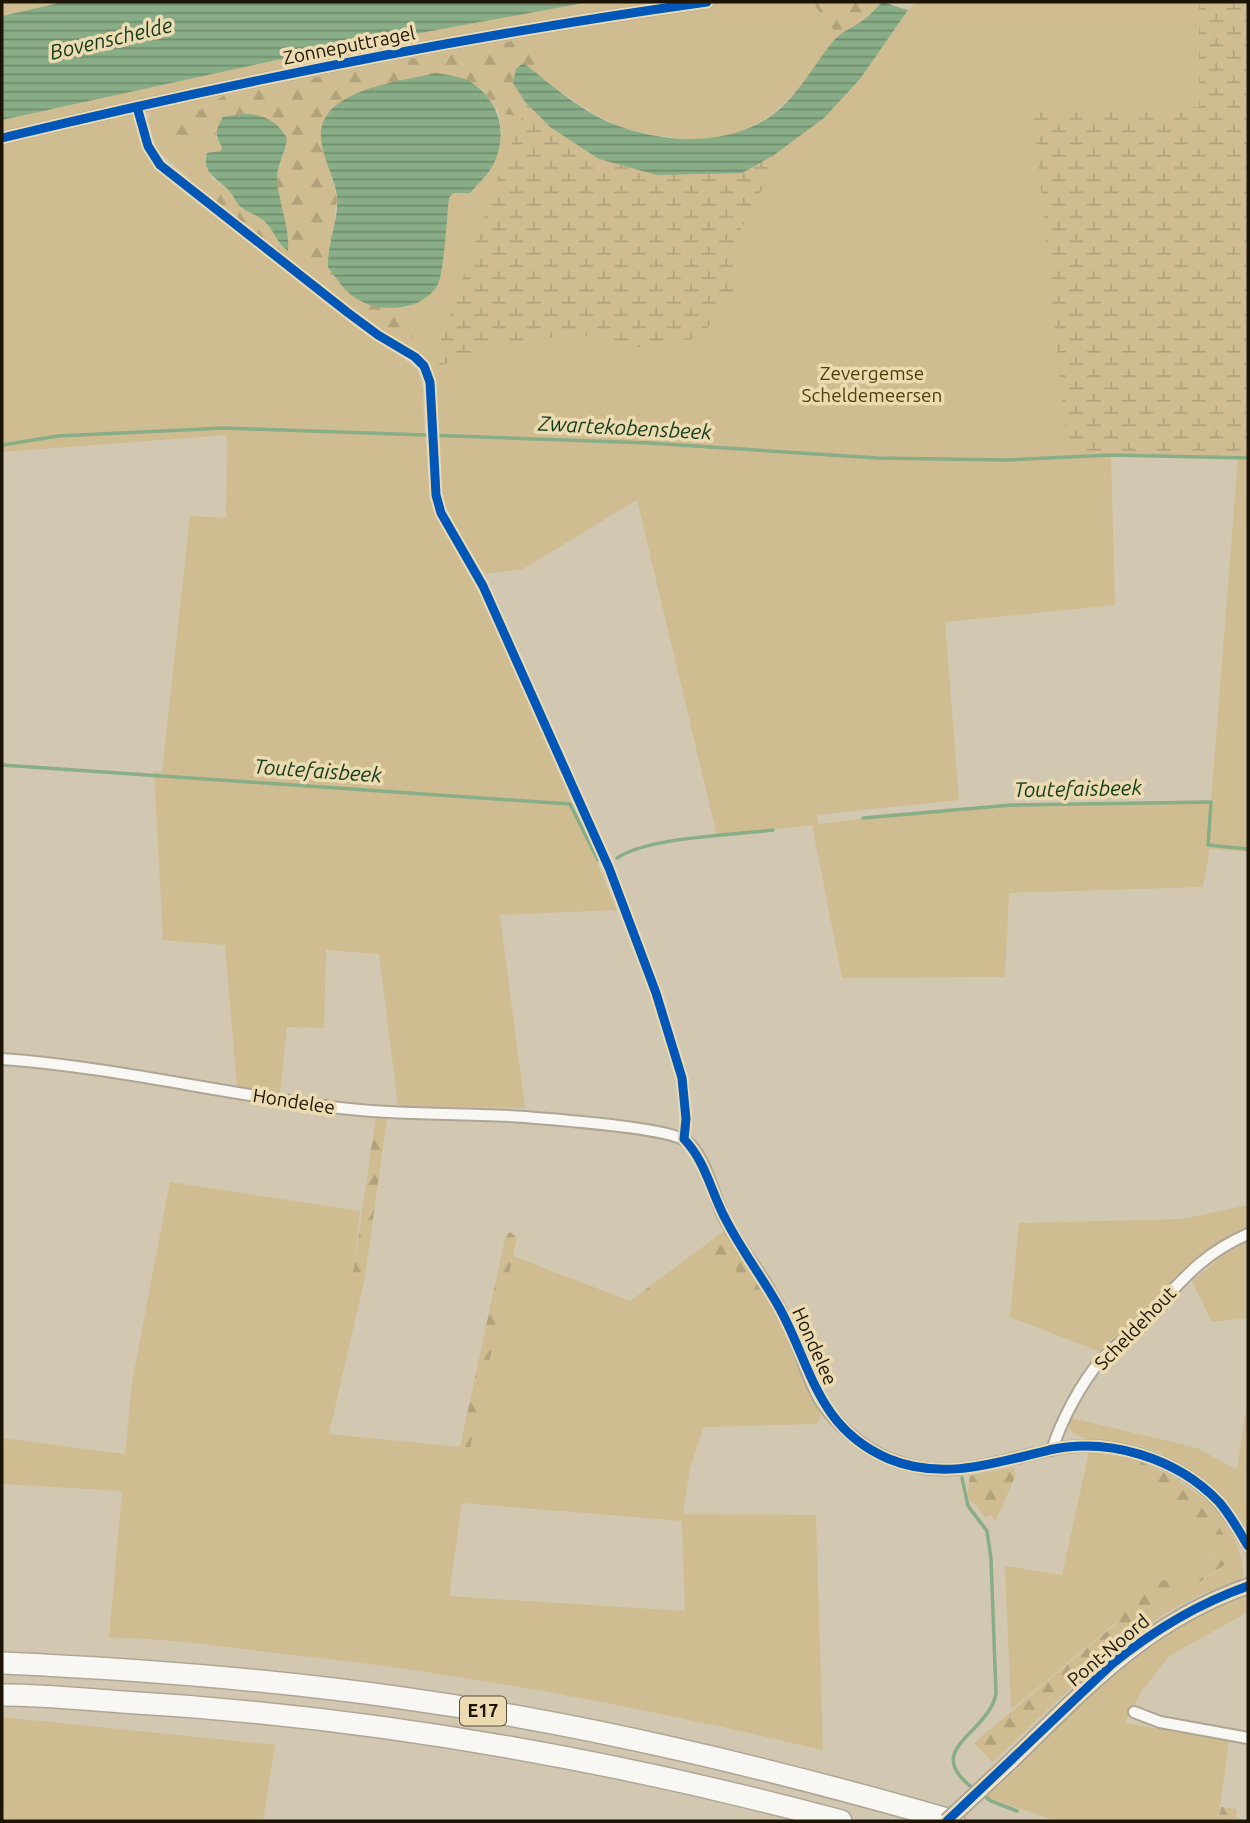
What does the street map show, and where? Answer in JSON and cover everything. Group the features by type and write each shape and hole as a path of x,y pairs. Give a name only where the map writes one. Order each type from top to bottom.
{"highway":[{"name":"E17","path":"2,1663 112,1668 251,1680 416,1700 562,1725 697,1754 844,1789 954,1821"},
{"name":"E17","path":"2,1695 196,1706 382,1727 643,1774 841,1821"}],"street":[{"name":"Zonneputtragel","path":"2,138 389,55 602,17 707,2"},
{"name":"Hondelee","path":"2,1059 340,1108 393,1113 553,1119 655,1131 684,1139 697,1153 723,1216 767,1286 790,1329 822,1404 859,1441 886,1458 917,1468 940,1471 961,1470 1052,1450"},
{"name":"Scheldehout","path":"1052,1450 1069,1411 1101,1360 1137,1327 1197,1264 1223,1246 1248,1234"},
{"path":"1052,1450 1100,1447 1137,1453 1168,1465 1218,1501 1231,1516 1248,1546"},
{"name":"Pont-Noord","path":"947,1821 1112,1664 1136,1645 1196,1607 1248,1586"},
{"path":"1134,1712 1160,1723 1248,1738"}],"green space":[{"path":"2,2 63,2 2,16"},
{"path":"589,2 812,2 838,36 799,87 772,114 740,132 717,138 650,134 620,126 599,116 541,77 546,71 538,61 533,37 223,96 179,123 171,132 211,141 216,137 222,147 221,151 207,153 211,177 220,184 209,196 158,151 146,123 150,112 134,116 146,152 176,184 418,370 423,388 432,508 486,606 514,666 617,910 500,915 525,1108 398,1106 379,954 326,950 324,1028 287,1027 280,1094 237,1087 225,945 163,940 154,771 162,772 190,516 226,518 227,435 2,452 2,120 295,56"},
{"path":"812,2 882,2 864,19 838,36"},
{"name":"Zevergemse Scheldemeersen","path":"916,2 1248,2 1248,852 1210,849 1203,887 1009,893 1005,977 842,978 812,825 717,836 637,500 523,569 485,574 463,540 442,499 431,369 420,355 400,343 407,343 414,335 408,307 429,296 439,282 449,198 502,136 499,113 522,117 525,102 550,127 657,175 860,79","holes":["1111,456 1238,458 1211,802 959,808 818,824 817,815 959,800 945,622 1115,605"]},
{"path":"1199,2 1248,2 1248,458 1068,456 1033,112 1199,107"},
{"path":"534,37 538,61 546,72 541,77 523,64 513,83 525,102 522,117 499,113 488,97 436,73 350,96 332,174 337,200 334,218 381,307 408,307 414,335 407,343 400,343 351,308 209,196 220,184 251,213 261,218 276,235 289,240 276,176 286,147 217,128 216,137 211,141 195,137 182,143 175,141 171,132 179,123 223,96"},
{"path":"525,102 550,127 599,159 657,175 742,173 774,155 765,184 734,243 737,297 697,338 645,349 599,336 551,338 499,345 431,369 494,189 522,118"},
{"path":"376,1117 387,1118 365,1277 353,1272"},
{"path":"170,1182 360,1211 353,1272 365,1277 329,1434 470,1448 513,1256 630,1301 637,1312 709,1255 722,1258 734,1268 752,1294 761,1290 780,1321 821,1416 816,1424 704,1427 690,1468 683,1514 816,1515 823,1750 622,1706 420,1671 196,1643 109,1638 122,1491 2,1484 2,1438 125,1454 132,1382","holes":["462,1503 682,1521 685,1611 449,1596"]},
{"path":"1248,1205 1248,1229 1218,1242 1193,1260 1133,1324 1098,1351 1010,1317 1019,1223 1183,1219"},
{"path":"724,1231 761,1290 752,1294 729,1263 716,1255 709,1255 637,1312 630,1301"},
{"path":"510,1232 517,1238 470,1448 460,1447 505,1238"},
{"path":"1248,1242 1248,1318 1212,1322 1192,1281 1226,1253"},
{"path":"1245,1415 1248,1416 1248,1530 1213,1488 1183,1465 1132,1444 1086,1439 1078,1436 1068,1425 1072,1418 1197,1448 1237,1470"},
{"path":"1089,1452 1141,1462 1134,1471 1135,1478 1193,1514 1214,1553 1200,1566 1167,1580 1011,1710 1005,1566 1062,1575"},
{"path":"1141,1462 1166,1473 1217,1523 1230,1547 1233,1559 1197,1584 1130,1622 987,1757 974,1743 1118,1622 1121,1608 1129,1597 1142,1589 1189,1571 1214,1553 1193,1514 1135,1478 1134,1471"},
{"path":"1013,1467 1016,1474 998,1516 995,1521 991,1515 986,1518 967,1498 970,1476"},
{"path":"1166,1473 1206,1501 1224,1521 1240,1553 1243,1573 1241,1581 1206,1593 1172,1610 1139,1632 1107,1656 993,1762 987,1757 1130,1622 1221,1569 1217,1523"},
{"path":"1248,1592 1248,1612 1169,1656 1141,1692 1125,1723 1229,1741 1218,1821 1057,1821 986,1797 1018,1768 1016,1764 1150,1643 1182,1621"},
{"path":"2,1717 275,1745 263,1821 2,1821"},
{"path":"1221,1807 1237,1809 1236,1818 1248,1821 1218,1821"}],"water":[{"name":"Bovenschelde","path":"63,2 589,2 295,56 2,120 2,16"},
{"path":"882,2 908,10 860,79 824,118 774,155 742,173 657,175 599,159 550,127 525,102 513,83 516,69 523,63 565,96 611,123 650,135 714,138 753,126 781,108 836,38 866,18"},
{"path":"436,73 465,79 487,97 498,117 498,151 489,171 470,193 453,193 449,198 442,268 438,284 431,293 413,305 389,308 367,304 349,293 328,267 337,197 322,145 322,126 330,112 343,100 381,85"},
{"path":"258,115 269,120 279,127 287,138 277,180 288,251 268,225 239,205 207,167 207,153 221,151 217,132 223,117"}],"waterway":[{"name":"Zwartekobensbeek","path":"2,445 58,436 224,428 649,443 877,458 1007,460 1111,455 1248,458"},
{"name":"Toutefaisbeek","path":"2,765 570,804 598,860"},
{"name":"Toutefaisbeek","path":"863,818 1011,805 1211,802 1208,845 1248,849"},
{"name":"Toutefaisbeek","path":"617,858 649,845 669,841 773,830"},
{"path":"962,1478 968,1506 987,1531 991,1559 996,1694 990,1709 958,1747 954,1756 954,1766 960,1777 974,1789"},
{"path":"980,1793 991,1801 1017,1811"}],"cycle path":[{"path":"2,138 353,61 529,29 707,2"},
{"path":"137,107 148,146 160,165 347,312 415,357 424,366 430,382 436,495 441,513 483,586 609,868 656,993 682,1078 686,1119 684,1139 703,1167 731,1230 780,1309 831,1413 846,1431 865,1446 889,1459 929,1469 969,1468 1072,1447 1095,1446 1141,1455 1183,1473 1202,1487 1223,1507 1248,1546"},
{"path":"947,1821 1112,1664 1160,1629 1194,1610 1248,1586"}]}
